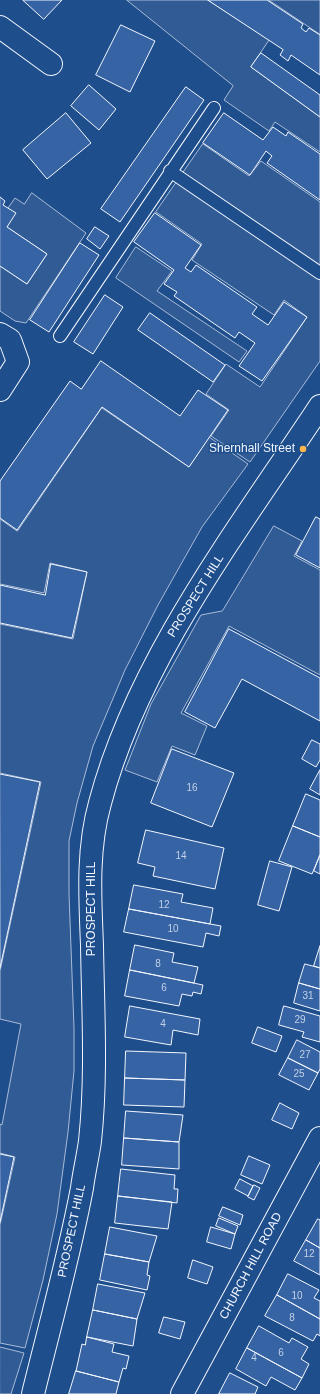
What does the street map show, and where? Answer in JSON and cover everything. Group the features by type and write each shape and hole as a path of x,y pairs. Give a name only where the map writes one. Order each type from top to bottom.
{"street":[{"path":"0,27 51,64"},
{"path":"0,334 10,340 18,362 0,390"},
{"name":"PROSPECT HILL","path":"34,1394 76,1221 90,1141 94,1043 90,870 99,806 110,769 136,704 167,643 213,568 320,406"},
{"name":"CHURCH HILL ROAD","path":"182,1394 320,1138"}],"lane":[{"path":"60,336 214,108"},
{"path":"170,171 320,273"}],"shaded area":[{"path":"127,0 208,0 269,40 251,67 320,117 320,152 275,122 269,131 224,100 233,86"},
{"path":"269,0 320,0 320,34"},
{"path":"203,144 249,176 261,161 320,202 320,361 250,462 211,436 229,410 206,394 226,364 260,387 307,317 284,300 274,315 192,260 202,244 156,212"},
{"path":"32,193 86,233 26,323 15,321 0,311 0,266 27,284 47,254 7,227 8,208 15,198 24,204"},
{"path":"136,247 172,271 157,291 247,351 239,362 116,278"},
{"path":"102,408 189,467 209,437 248,464 202,527 158,605 125,670 93,746 77,803 69,841 74,1071 68,1132 57,1214 43,1280 25,1348 0,1343 0,1225 15,1157 0,1153 0,1124 2,1125 21,1024 0,1019 0,971 41,782 0,773 0,624 73,639 87,572 50,563 44,593 0,584 0,519 17,531"},
{"path":"274,526 302,541 294,556 320,570 320,675 229,626 181,713 207,726 195,755 172,746 157,782 125,770 151,704 201,615 222,611"},
{"path":"0,1347 24,1353 11,1394 0,1394"}],"building":[{"path":"23,0 62,0 44,19"},
{"path":"208,0 267,0 303,24 301,28 306,32 309,28 320,35 320,75 291,55 288,61 280,55 283,50"},
{"path":"121,25 155,41 130,92 96,75"},
{"path":"261,53 320,95 320,117 251,67"},
{"path":"89,85 116,109 99,130 71,106"},
{"path":"186,87 204,100 120,222 101,209"},
{"path":"66,113 91,143 47,179 23,150"},
{"path":"224,113 263,140 273,127 286,136 288,132 320,154 320,200 267,163 272,156 266,151 250,175 203,143"},
{"path":"0,197 5,201 3,205 16,213 7,227 47,254 27,284 0,266"},
{"path":"155,213 201,245 185,268 191,272 196,265 257,307 252,314 268,325 284,302 307,317 262,381 239,366 255,343 239,332 235,338 174,296 177,292 164,284 174,270 134,242"},
{"path":"95,227 109,236 100,249 87,239"},
{"path":"80,243 99,255 49,332 30,320"},
{"path":"105,295 123,307 93,354 74,342"},
{"path":"150,313 225,365 213,382 138,330"},
{"path":"101,361 180,416 198,390 228,410 189,467 102,407 17,530 0,518 0,481 70,381 81,389"},
{"path":"316,517 320,519 320,568 296,555"},
{"path":"51,564 87,572 72,638 0,623 0,585 45,595"},
{"path":"229,629 320,678 320,721 242,679 215,728 185,712"},
{"path":"312,740 320,744 320,760 316,767 302,759"},
{"path":"172,749 234,773 212,827 151,803"},
{"path":"320,770 320,795 310,789"},
{"path":"0,774 40,782 0,968"},
{"path":"306,794 320,800 320,837 293,826"},
{"path":"293,826 320,837 320,855 312,874 279,861"},
{"path":"146,830 224,848 215,889 153,876 155,867 138,863"},
{"path":"320,855 320,874 314,871"},
{"path":"270,861 292,867 279,911 258,905"},
{"path":"134,885 183,894 181,902 213,908 210,924 129,909"},
{"path":"129,909 221,926 219,936 206,933 203,947 124,932"},
{"path":"135,945 174,953 172,962 198,967 194,983 130,970"},
{"path":"320,946 320,968 314,966"},
{"path":"305,964 320,968 320,989 299,983"},
{"path":"130,970 203,985 201,994 193,992 192,996 182,994 179,1006 125,996"},
{"path":"299,983 320,989 320,1011 294,1003"},
{"path":"130,1006 200,1019 198,1035 173,1030 171,1045 125,1037"},
{"path":"284,1006 320,1016 320,1042 302,1037 304,1032 279,1025"},
{"path":"258,1027 282,1036 276,1052 252,1043"},
{"path":"297,1040 320,1052 320,1069 318,1073 288,1058"},
{"path":"126,1051 186,1053 185,1080 125,1078"},
{"path":"288,1058 318,1073 309,1090 279,1075"},
{"path":"125,1078 185,1080 184,1107 124,1105"},
{"path":"280,1103 299,1113 292,1129 272,1120"},
{"path":"126,1111 183,1115 179,1142 124,1138"},
{"path":"124,1138 179,1142 179,1169 122,1165"},
{"path":"0,1154 14,1157 0,1222"},
{"path":"249,1156 270,1165 262,1184 241,1175"},
{"path":"121,1169 175,1175 174,1189 178,1189 177,1203 118,1196"},
{"path":"240,1179 253,1186 248,1196 235,1189"},
{"path":"254,1185 260,1188 254,1200 248,1197"},
{"path":"118,1196 172,1202 168,1229 115,1223"},
{"path":"223,1207 243,1215 240,1225 219,1216"},
{"path":"219,1218 238,1226 235,1234 216,1226"},
{"path":"318,1219 320,1220 320,1248 306,1240"},
{"path":"110,1227 157,1236 149,1262 105,1254"},
{"path":"211,1227 235,1234 231,1249 207,1242"},
{"path":"306,1240 320,1248 320,1275 294,1261"},
{"path":"105,1254 149,1262 147,1275 150,1276 147,1290 100,1280"},
{"path":"193,1260 213,1267 207,1284 188,1278"},
{"path":"288,1274 319,1290 314,1298 320,1301 320,1319 277,1295"},
{"path":"98,1284 145,1293 137,1319 93,1310"},
{"path":"277,1295 320,1319 320,1336 317,1334 313,1341 265,1316"},
{"path":"93,1310 137,1319 133,1346 87,1337"},
{"path":"164,1317 185,1322 180,1339 159,1333"},
{"path":"259,1326 289,1343 292,1338 308,1347 301,1359 309,1364 302,1378 247,1348"},
{"path":"87,1337 114,1344 112,1352 129,1356 126,1369 123,1368 119,1382 76,1371 82,1344 85,1345"},
{"path":"247,1348 302,1378 295,1390 271,1377 266,1386 236,1369"},
{"path":"76,1371 119,1382 116,1394 69,1394"},
{"path":"230,1373 258,1387 255,1394 219,1394"}],"place":[{"name":"Shernhall Street","path":"303,449"}]}
